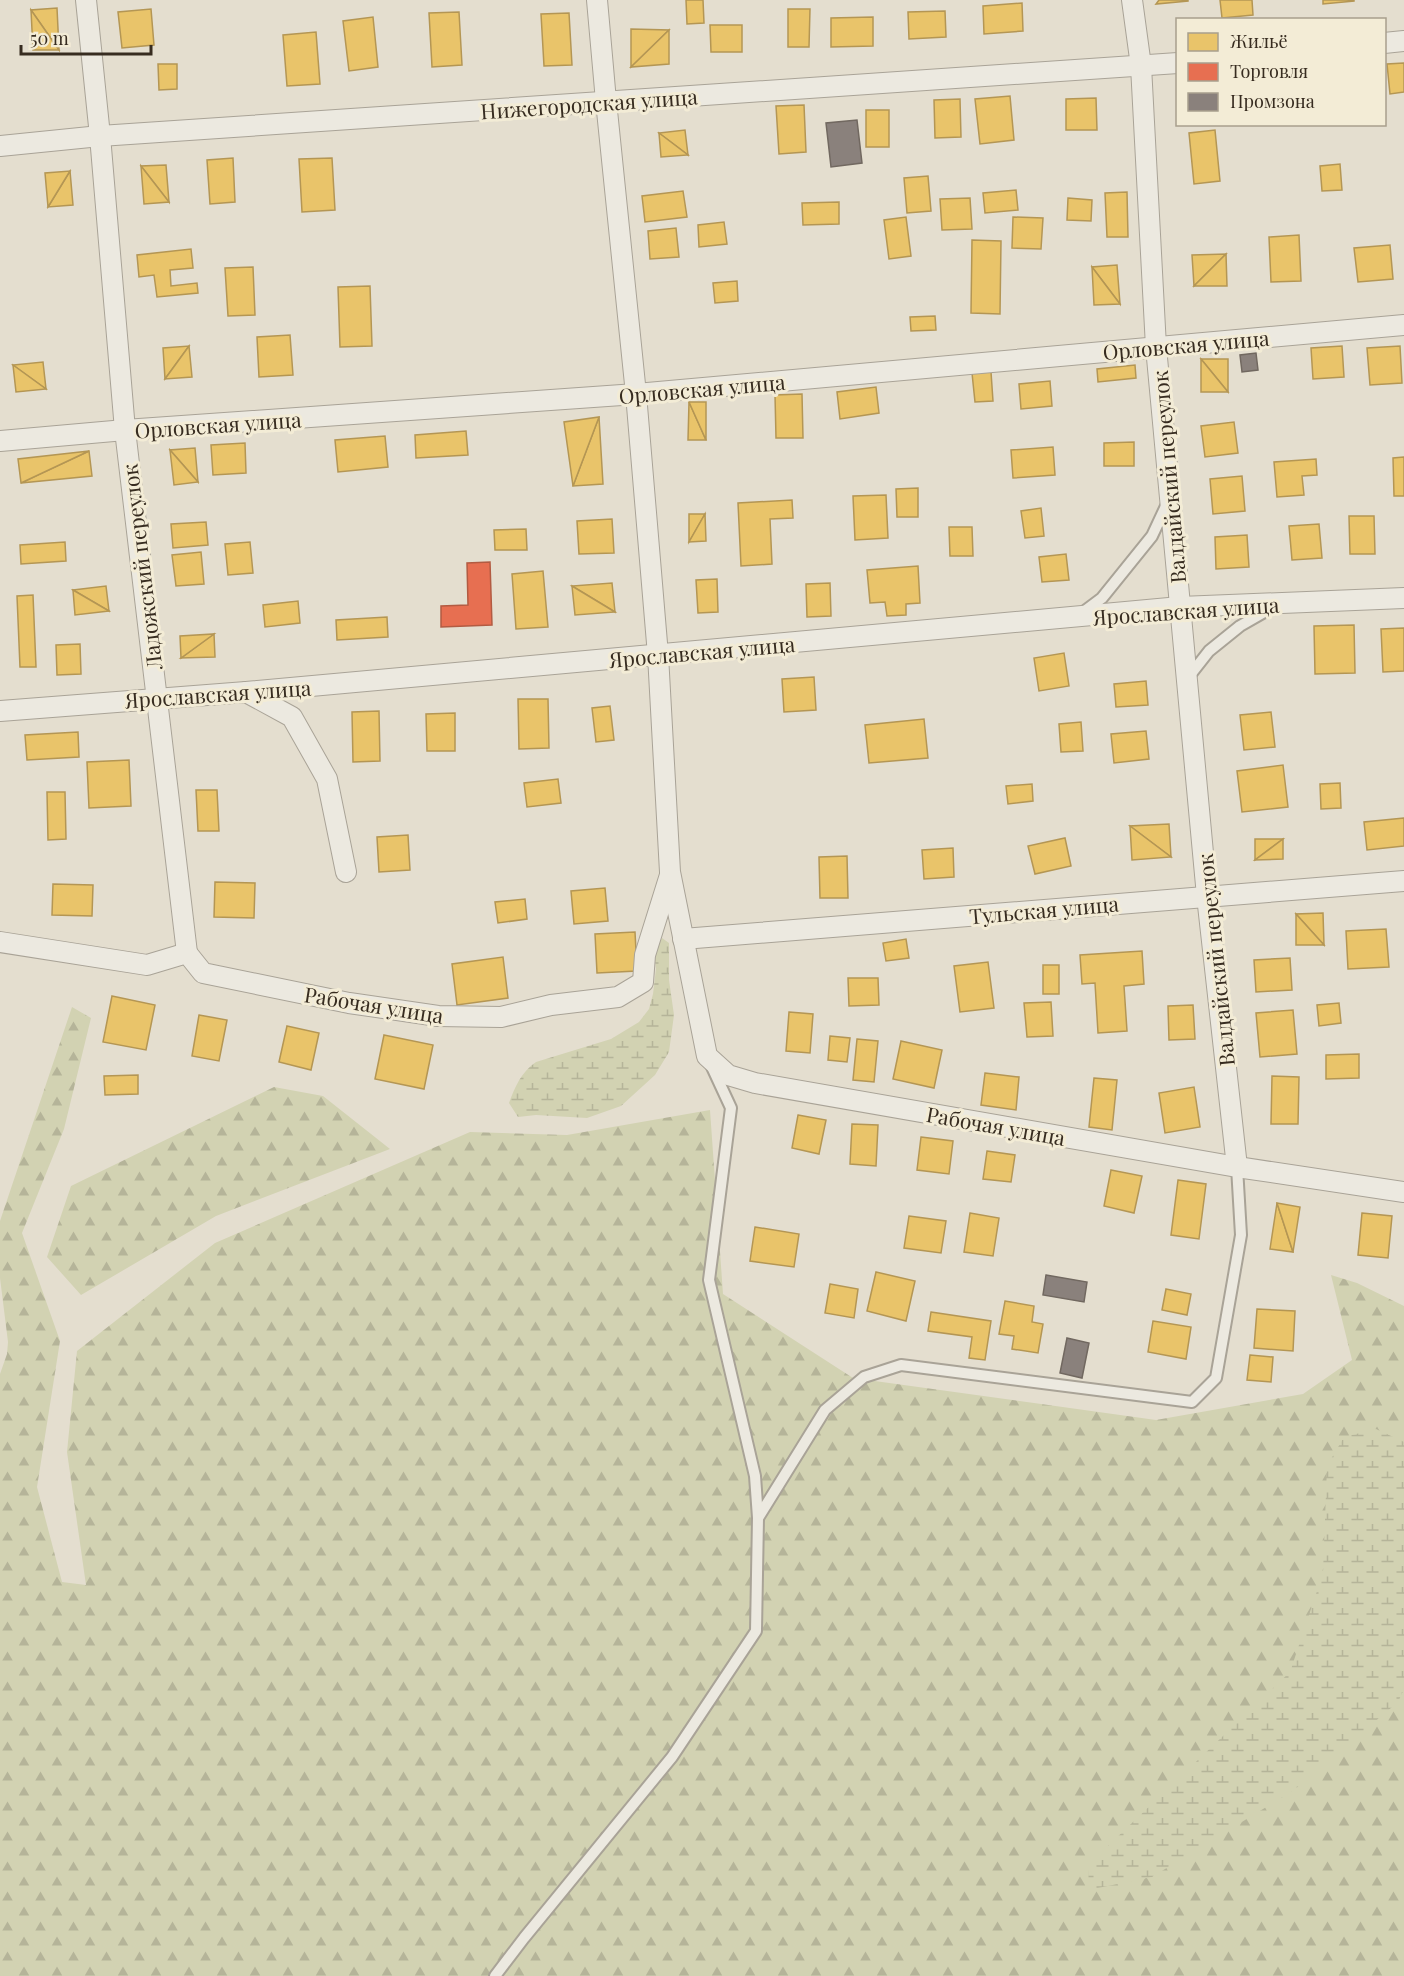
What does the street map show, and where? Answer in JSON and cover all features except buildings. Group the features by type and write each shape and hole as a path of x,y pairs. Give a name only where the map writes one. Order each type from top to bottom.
{"street":[{"name":"Ладожский переулок","path":"86,0 125,430 188,953"},
{"path":"597,0 636,394 658,655 670,872 707,1056"},
{"name":"Валдайский переулок","path":"1132,0 1141,66 1156,347 1207,896 1237,1167"},
{"path":"1386,43 1404,41"},
{"name":"Нижегородская улица","path":"0,146 100,136 1176,63"},
{"name":"Орловская улица","path":"0,441 636,394 1404,325"},
{"name":"Ярославская улица","path":"0,711 246,692 1180,608 1404,598"},
{"path":"246,692 292,717 327,779 346,872"},
{"name":"Рабочая улица","path":"188,953 203,973 349,1003 438,1016 501,1017 551,1005 618,997 643,982 645,955 670,872"},
{"name":"Тульская улица","path":"683,939 1404,881"},
{"path":"0,942 147,965 188,953"},
{"name":"Рабочая улица","path":"707,1056 728,1076 755,1083 1237,1167 1404,1192"}],"lane":[{"path":"1077,617 1102,598 1152,536 1170,500"},
{"path":"1186,679 1209,651 1240,626 1278,603"},
{"path":"495,1976 672,1757 756,1631 759,1518 755,1476 709,1280 731,1108 707,1056"},
{"path":"759,1518 825,1410 864,1377 902,1365 1192,1402 1216,1378 1241,1235 1237,1167"}],"green space":[{"path":"662,938 669,943 669,980 674,1015 669,1052 655,1075 621,1106 587,1118 536,1115 518,1117 509,1103 519,1080 536,1062 611,1039 639,1022 649,1009 656,969 654,953"},
{"path":"72,1007 91,1018 64,1129 22,1233 60,1341 37,1487 62,1582 86,1585 67,1452 77,1351 215,1243 470,1132 567,1135 710,1110 723,1294 853,1378 1156,1420 1303,1394 1352,1360 1331,1275 1357,1283 1404,1306 1404,1976 0,1976 0,1374 7,1354 8,1342 0,1278 0,1221"},
{"path":"274,1087 323,1096 390,1149 216,1216 81,1295 47,1257 71,1186"},
{"path":"1376,1429 1404,1442 1404,1689 1398,1702 1294,1790 1152,1877 1088,1890 1089,1864 1290,1672 1323,1573 1327,1466 1344,1437"}]}
